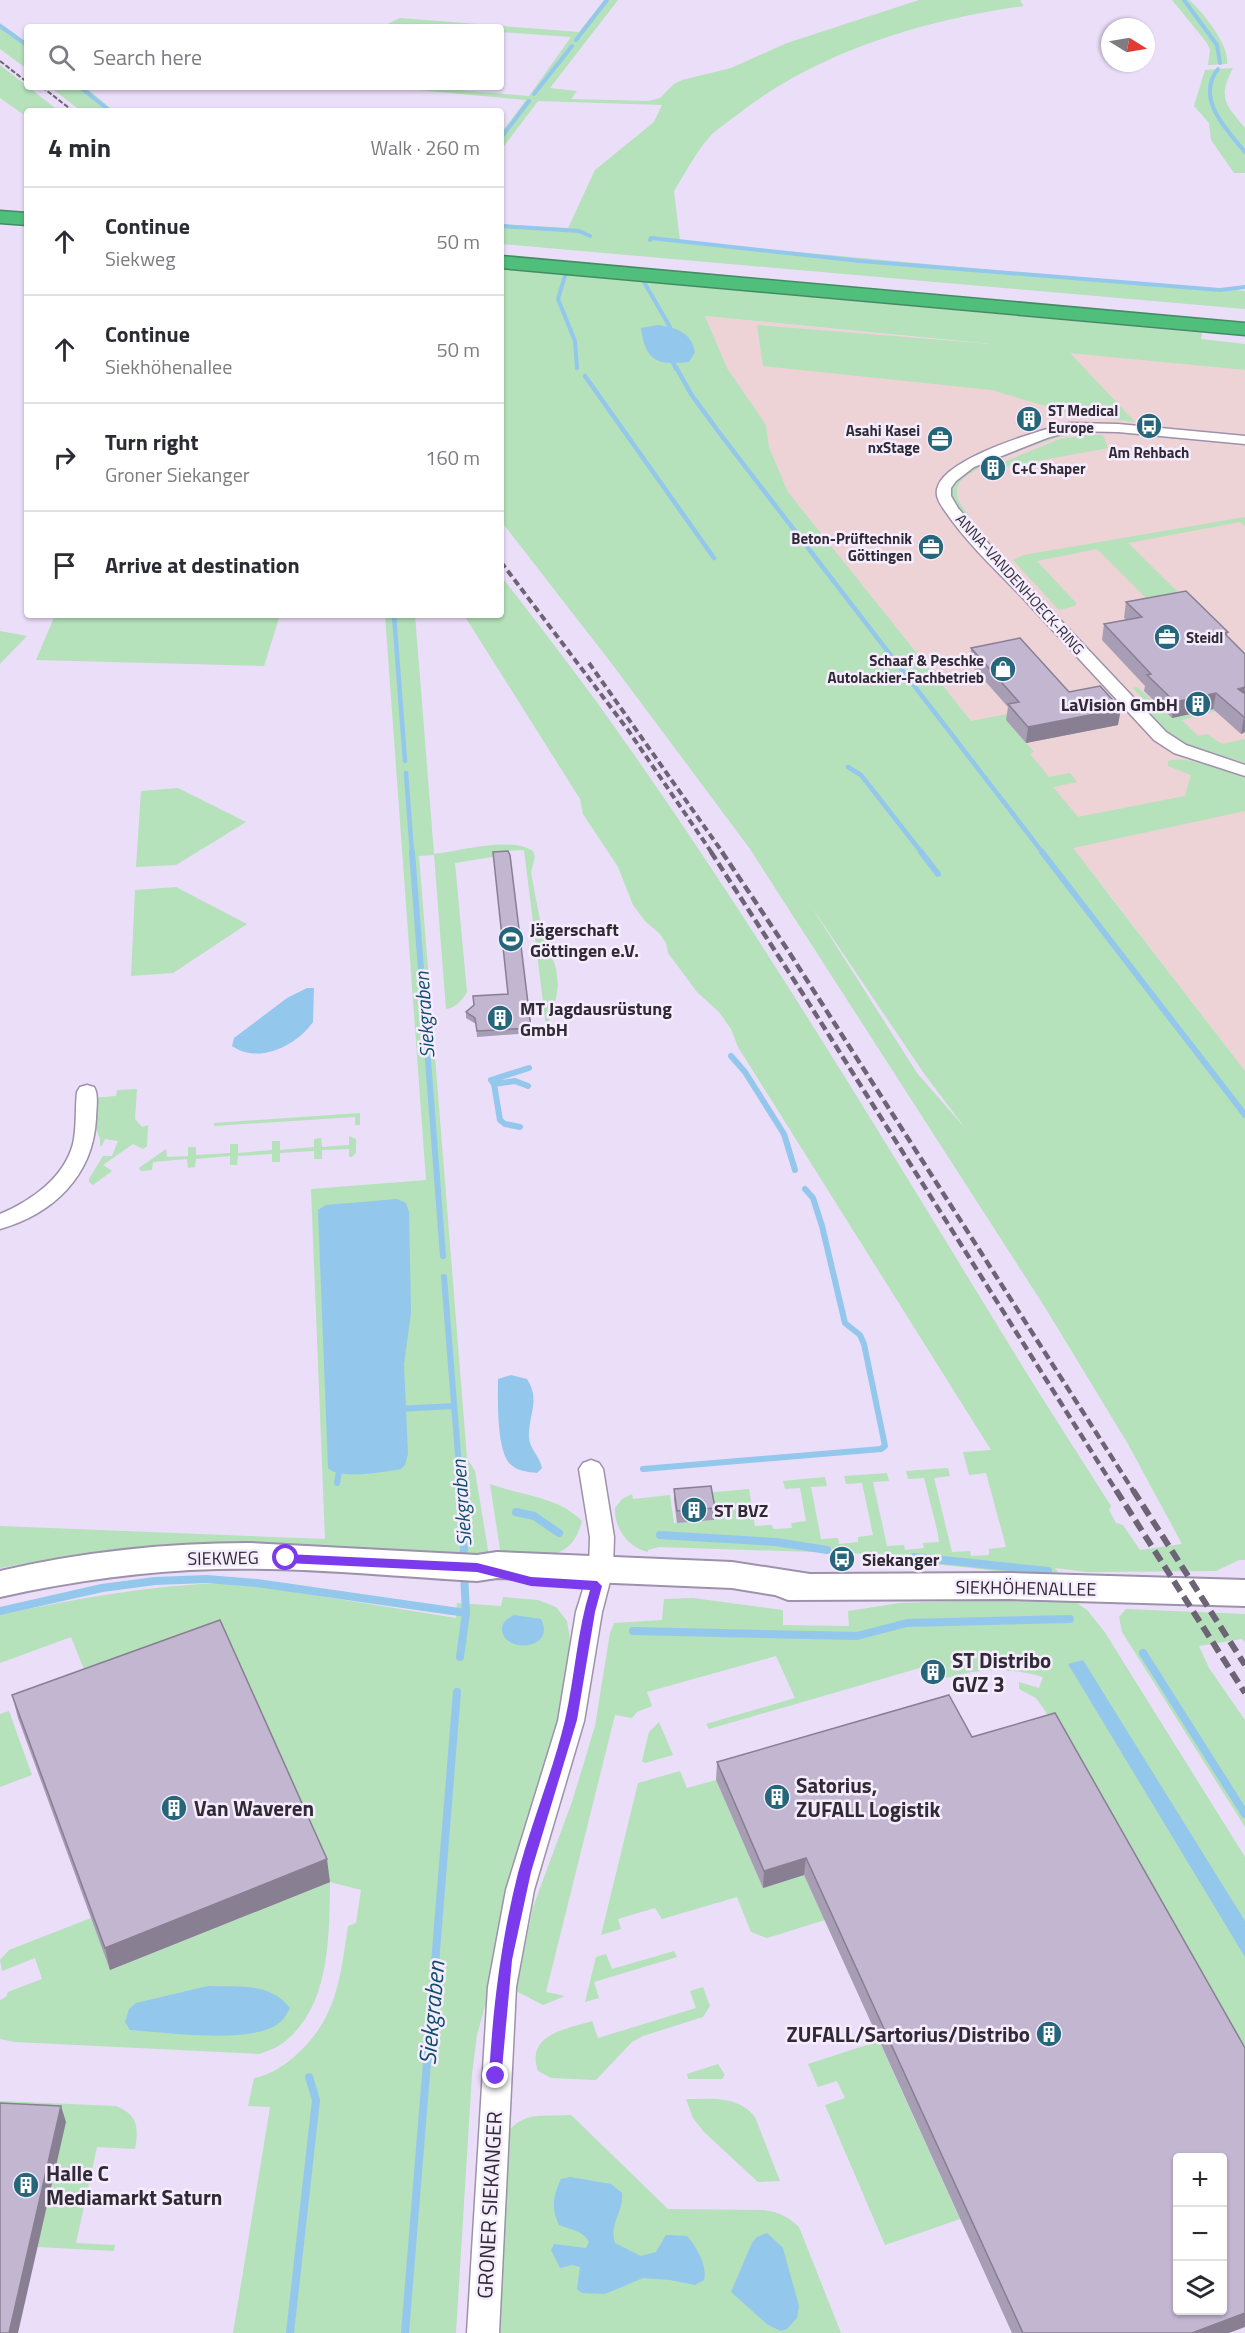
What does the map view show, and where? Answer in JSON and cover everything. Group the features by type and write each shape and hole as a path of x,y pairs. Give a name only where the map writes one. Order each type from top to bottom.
{"highway":[{"path":"0,206 24,208"},
{"path":"0,217 24,219"},
{"path":"504,251 1245,317"},
{"path":"504,262 1245,329"}],"main road":[{"name":"SIEKWEG","path":"0,1584 40,1574 107,1564 191,1557 248,1556 475,1570"},
{"name":"SIEKHÖHENALLEE","path":"475,1570 531,1581 599,1577 728,1591 807,1586 1022,1586 1245,1593"}],"street":[{"name":"ANNA-VANDENHOECK-RING","path":"1245,440 1096,426 1057,430 969,464 950,478 944,488 944,496 952,510 989,553 1160,736 1180,750 1245,771"},
{"path":"0,1222 36,1204 56,1188 69,1173 83,1144 87,1092"},
{"path":"591,1469 602,1537 599,1577"},
{"name":"GRONER SIEKANGER","path":"483,2333 499,2020 506,1960 525,1872 571,1720 589,1612 599,1577"}],"shaded area":[{"path":"705,316 1245,370 1245,1071 1109,894 788,492 769,447 766,425 727,368"}],"green space":[{"path":"604,0 618,0 550,88 577,91 571,99 648,101 660,98 674,84 682,80 731,68 787,43 919,0 1022,0 1020,1 1024,6 949,20 874,42 838,56 769,92 712,134 674,191 680,241 1245,291 1245,309 504,244 504,224 568,228 595,170 654,122 662,105 538,101 504,146 504,129 526,100 418,90 458,90 529,96 571,37 504,32 504,26 579,32"},
{"path":"1172,0 1189,0 1201,13 1220,39 1227,57 1227,64 1208,65 1210,50 1207,43"},
{"path":"400,18 477,24 387,24"},
{"path":"0,23 24,41 24,67 0,49"},
{"path":"0,65 24,84 24,90 32,90 55,108 24,108 24,115 0,98"},
{"path":"1233,68 1225,87 1225,94 1229,107 1245,128 1245,173 1234,173 1211,140 1209,123 1194,106 1205,70"},
{"path":"54,90 89,90 110,108 77,108"},
{"path":"504,268 1202,333 1201,339 1245,344 1245,370 1070,353 1135,422 1072,414 992,390 763,366 757,325 991,344 705,316 727,368 766,425 769,447 788,492 971,721 1033,709 1006,720 1034,752 1030,754 1049,777 1070,773 1077,782 1053,787 1078,817 1185,796 1191,775 1168,766 1168,761 1175,759 1195,762 1245,778 1245,811 1073,848 1245,1071 1245,1560 1239,1560 1216,1571 1087,1572 1055,1568 1062,1577 905,1562 905,1555 659,1547 648,1550 648,1552 629,1542 624,1536 617,1523 615,1508 622,1499 632,1494 633,1499 670,1495 674,1523 714,1520 704,1493 749,1489 755,1526 772,1525 773,1529 792,1528 791,1523 806,1521 800,1488 785,1489 783,1481 825,1477 827,1486 811,1487 821,1539 838,1538 839,1544 858,1542 858,1537 873,1535 862,1483 846,1484 844,1476 887,1473 889,1481 873,1482 887,1546 904,1545 905,1550 924,1548 923,1543 939,1542 938,1534 924,1478 908,1479 906,1471 948,1468 950,1476 934,1478 952,1552 970,1551 971,1556 989,1555 989,1549 1006,1547 986,1473 969,1475 963,1452 991,1450 738,1047 731,1029 719,1012 697,992 668,953 666,943 660,934 646,922 633,905 618,867 583,814 580,799 466,618 504,618 504,580 596,701 769,956 1111,1506 1109,1510 1116,1523 1123,1525 1140,1550 1182,1544 1128,1444 1046,1309 750,849 612,664 504,525","holes":["809,903 923,1072 965,1128 917,1073"]},
{"path":"1087,430 1145,433 1144,435 1084,432 1056,438 1015,452 977,469 964,478 958,486 959,502 969,515 964,514 954,501 953,485 958,478 969,471 1019,447 1049,436"},
{"path":"1103,435 1108,448 1004,467 999,464 1060,439"},
{"path":"1245,517 1245,526 1240,522 1128,543 1184,598 1152,604 1097,549 1037,561 1076,603 1075,606 1059,610 1013,560 1024,555"},
{"path":"54,618 279,618 264,666 36,660"},
{"path":"385,618 415,618 434,854 498,845 523,847 533,851 535,857 531,872 534,889 542,930 556,968 558,986 554,1010 546,1026 524,850 504,851 504,855 455,863 467,992 461,1001 446,1009 434,855 419,856 467,1458 475,1471 489,1556 164,1547 99,1551 0,1568 0,1526 325,1539 311,1189 426,1180"},
{"path":"0,631 27,636 0,664"},
{"path":"1137,687 1172,718 1214,709 1216,711 1182,720 1198,736 1207,734 1222,744 1245,739 1245,763 1191,747 1171,736 1141,707 1145,701 1133,688"},
{"path":"178,788 246,822 176,865 136,867 141,791"},
{"path":"176,887 247,924 173,973 131,976 135,890"},
{"path":"137,1089 135,1119 142,1127 148,1125 147,1146 143,1149 133,1144 103,1165 112,1171 93,1185 89,1179 103,1156 112,1156 118,1141 105,1139 100,1146 95,1126 93,1098 116,1096 117,1090"},
{"path":"360,1113 360,1125 355,1125 355,1117 214,1126 214,1123"},
{"path":"349,1136 356,1139 356,1153 352,1157 349,1157 349,1149 322,1150 322,1159 314,1159 314,1151 280,1153 280,1162 272,1162 272,1154 238,1156 237,1165 230,1165 230,1156 196,1159 195,1167 188,1168 187,1159 153,1162 152,1170 141,1171 139,1168 166,1149 167,1157 188,1156 188,1147 196,1147 196,1155 230,1153 230,1144 238,1144 238,1153 272,1150 272,1141 280,1141 280,1150 314,1147 314,1139 321,1138 322,1147 349,1145"},
{"path":"490,1484 562,1506 582,1521 574,1540 567,1548 557,1553 501,1556"},
{"path":"227,1583 456,1618 457,1603 501,1606 503,1597 538,1600 556,1607 567,1621 571,1646 558,1725 515,1862 490,1988 477,2035 472,2074 456,2333 233,2333 270,2107 248,2106 254,2078 281,2067 309,2042 320,2028 339,1981 348,1926 356,1923 361,1890 330,1882 327,1948 318,1992 297,2030 273,2049 259,2054 15,2042 0,2039 0,2000 6,1997 8,1992 42,1979 35,1958 2,1971 0,1960 9,1950 91,1918 111,1970 330,1881 90,1684 71,1637 0,1663 0,1615 113,1594"},
{"path":"1068,1597 1087,1610 1104,1631 1245,1857 1245,2074 1052,1730 1046,1712 1036,1698 1019,1689 1019,1682 1039,1688 1043,1677 1006,1670 972,1672 946,1678 937,1663 709,1729 706,1724 795,1698 776,1656 647,1692 652,1706 637,1712 632,1718 615,1715 546,1992 565,1996 543,2005 516,1991 533,1907 572,1802 595,1726 610,1633 614,1623 662,1620 664,1599 693,1598 783,1610 783,1625 849,1626 848,1611 900,1603"},
{"path":"1126,1609 1245,1614 1245,1642 1242,1639 1199,1646 1209,1668 1245,1720 1245,1827 1122,1632 1119,1617"},
{"path":"9,1711 32,1775 0,1787 0,1714"},
{"path":"659,1722 673,1755 645,1763 642,1761 649,1732"},
{"path":"680,1771 687,1788 716,1780 763,1888 804,1875 825,1920 767,1938 751,1932 737,1897 662,1919 655,1908 618,1919 621,1929 601,1935 638,1783"},
{"path":"674,1951 677,1957 594,1982 599,1998 585,2002 596,1957 606,1954 612,1969"},
{"path":"703,1987 710,2006 703,2017 643,2036 632,2042 596,2080 551,2078 538,2071 537,2049 551,2035 592,2021 598,2038 696,2008 690,1991"},
{"path":"879,2041 960,2219 885,2245 825,2105 845,2098 837,2081 818,2087 808,2064"},
{"path":"718,2064 725,2075 722,2079 688,2079 687,2074"},
{"path":"686,2099 723,2100 748,2110 755,2117 780,2181 758,2182 704,2132 693,2118"},
{"path":"0,2101 116,2106 133,2118 137,2129 135,2149 97,2147 76,2243 115,2245 114,2251 38,2247 0,2119"},
{"path":"571,2115 668,2209 764,2210 783,2215 795,2223 799,2227 841,2333 498,2333 507,2134 513,2126 527,2118"}],"water":[{"path":"658,325 687,335 695,352 689,362 661,362 650,354 646,348 641,328"},
{"path":"307,988 314,988 313,1022 297,1038 277,1050 265,1053 254,1054 232,1046 234,1038 287,998"},
{"path":"397,1199 406,1203 409,1212 411,1313 404,1364 408,1454 405,1465 401,1469 342,1474 328,1468 318,1210 326,1205"},
{"path":"511,1375 527,1379 533,1394 529,1438 542,1468 537,1473 523,1471 510,1464 502,1447 498,1379"},
{"path":"514,1615 541,1619 544,1630 542,1638 527,1645 510,1642 504,1636 502,1628 503,1623"},
{"path":"1083,1660 1245,1921 1245,1957 1068,1664"},
{"path":"208,1986 263,1990 282,2000 290,2008 281,2022 266,2030 249,2034 207,2036 130,2030 125,2022 129,2009 136,2003"},
{"path":"570,2177 611,2184 622,2193 614,2230 615,2243 641,2256 656,2252 666,2235 687,2236 703,2263 704,2280 695,2285 643,2278 605,2294 582,2293 577,2289 580,2267 572,2265 560,2268 551,2250 554,2244 586,2248 589,2242 580,2233 559,2225 556,2219 554,2202 556,2191 561,2179"},
{"path":"767,2233 783,2248 799,2306 797,2318 787,2329 781,2331 768,2325 731,2292 752,2243 757,2237"}],"building":[{"path":"1186,591 1228,632 1224,633 1245,654 1245,687 1238,689 1245,694 1245,717 1216,693 1175,702 1147,675 1151,674 1104,624 1142,617 1126,602"},
{"path":"1020,638 1069,692 1100,686 1121,709 1028,727 1008,704 1019,702 971,648"},
{"path":"508,851 531,1028 477,1031 475,1018 466,1012 474,1005 473,996 508,994 493,852"},
{"path":"711,1486 715,1508 677,1511 674,1489"},
{"name":"Van Waveren","path":"220,1620 327,1859 105,1948 12,1695"},
{"name":"ZUFALL/Sartorius/Distribo","path":"949,1695 972,1737 1055,1713 1245,2048 1245,2313 1192,2333 1023,2333 806,1858 764,1871 717,1762"},
{"name":"Halle C Mediamarkt Saturn","path":"0,2103 61,2106 9,2333 0,2333"}],"waterway":[{"path":"576,40 607,0"},
{"path":"1184,0 1217,45 1220,63"},
{"path":"0,26 24,43"},
{"path":"534,94 572,46"},
{"path":"1218,69 1212,80 1211,102 1222,123 1245,152"},
{"path":"84,90 106,108"},
{"path":"504,134 529,101"},
{"path":"504,226 579,231 590,236"},
{"path":"650,240 651,238 860,261 1220,290 1245,287"},
{"path":"565,276 558,299 575,341 577,368"},
{"path":"644,282 670,327 669,335"},
{"path":"671,359 676,369"},
{"path":"676,367 691,394 721,435 1043,853"},
{"path":"585,376 714,558"},
{"name":"Siekgraben","path":"394,618 405,761"},
{"path":"848,767 861,775 922,853"},
{"name":"Siekgraben","path":"406,773 412,853"},
{"name":"Siekgraben","path":"412,852 443,1256"},
{"path":"921,852 938,874"},
{"path":"1042,852 1245,1115"},
{"path":"731,1056 745,1072 784,1134 795,1170"},
{"path":"494,1084 491,1080 529,1068"},
{"path":"494,1084 515,1081 528,1086"},
{"path":"494,1084 500,1120 505,1124 520,1127"},
{"path":"643,1469 881,1449 885,1446 864,1344 860,1335 845,1323 822,1226 813,1198 805,1189"},
{"name":"Siekgraben","path":"444,1277 461,1492"},
{"path":"398,1409 454,1406"},
{"path":"337,1483 340,1466"},
{"name":"Siekgraben","path":"461,1490 465,1537 463,1561"},
{"path":"516,1512 534,1516 559,1533"},
{"path":"660,1535 776,1542 827,1550"},
{"path":"914,1557 1048,1571"},
{"name":"Siekgraben","path":"464,1574 466,1613"},
{"path":"0,1611 102,1588 155,1581 207,1579 257,1583 466,1613"},
{"name":"Siekgraben","path":"460,1657 466,1613"},
{"path":"633,1631 857,1636 907,1623 1070,1619"},
{"path":"1143,1653 1245,1814"},
{"name":"Siekgraben","path":"405,2333 457,1692"},
{"path":"290,2333 316,2100 309,2077"}],"railway":[{"path":"0,61 24,80"},
{"path":"46,90 69,108"},
{"path":"504,566 628,730 712,853"},
{"path":"589,663 723,853"},
{"path":"711,852 1117,1492"},
{"path":"722,852 787,949 1134,1492"},
{"path":"1116,1490 1245,1693"},
{"path":"1133,1490 1245,1665"}],"place":[{"name":"ST Medical Europe","path":"1029,419"},
{"name":"Am Rehbach","path":"1149,426"},
{"name":"Asahi Kasei nxStage","path":"940,439"},
{"name":"C+C Shaper","path":"993,468"},
{"name":"Beton-Prüftechnik Göttingen","path":"931,547"},
{"name":"Steidl","path":"1167,637"},
{"name":"Schaaf & Peschke Autolackier-Fachbetrieb","path":"1003,669"},
{"name":"LaVision GmbH","path":"1198,704"},
{"name":"Jägerschaft Göttingen e.V.","path":"511,939"},
{"name":"MT Jagdausrüstung GmbH","path":"500,1018"},
{"name":"ST BVZ","path":"694,1510"},
{"name":"Siekanger","path":"842,1559"},
{"name":"ST Distribo GVZ 3","path":"933,1672"},
{"name":"Satorius, ZUFALL Logistik","path":"777,1797"},
{"name":"Van Waveren","path":"174,1808"},
{"name":"ZUFALL/Sartorius/Distribo","path":"1049,2034"},
{"name":"Halle C Mediamarkt Saturn","path":"26,2185"}],"route":[{"path":"286,1558 477,1568 531,1581 597,1586 589,1612 571,1720 520,1890 502,1987 496,2076"}]}
